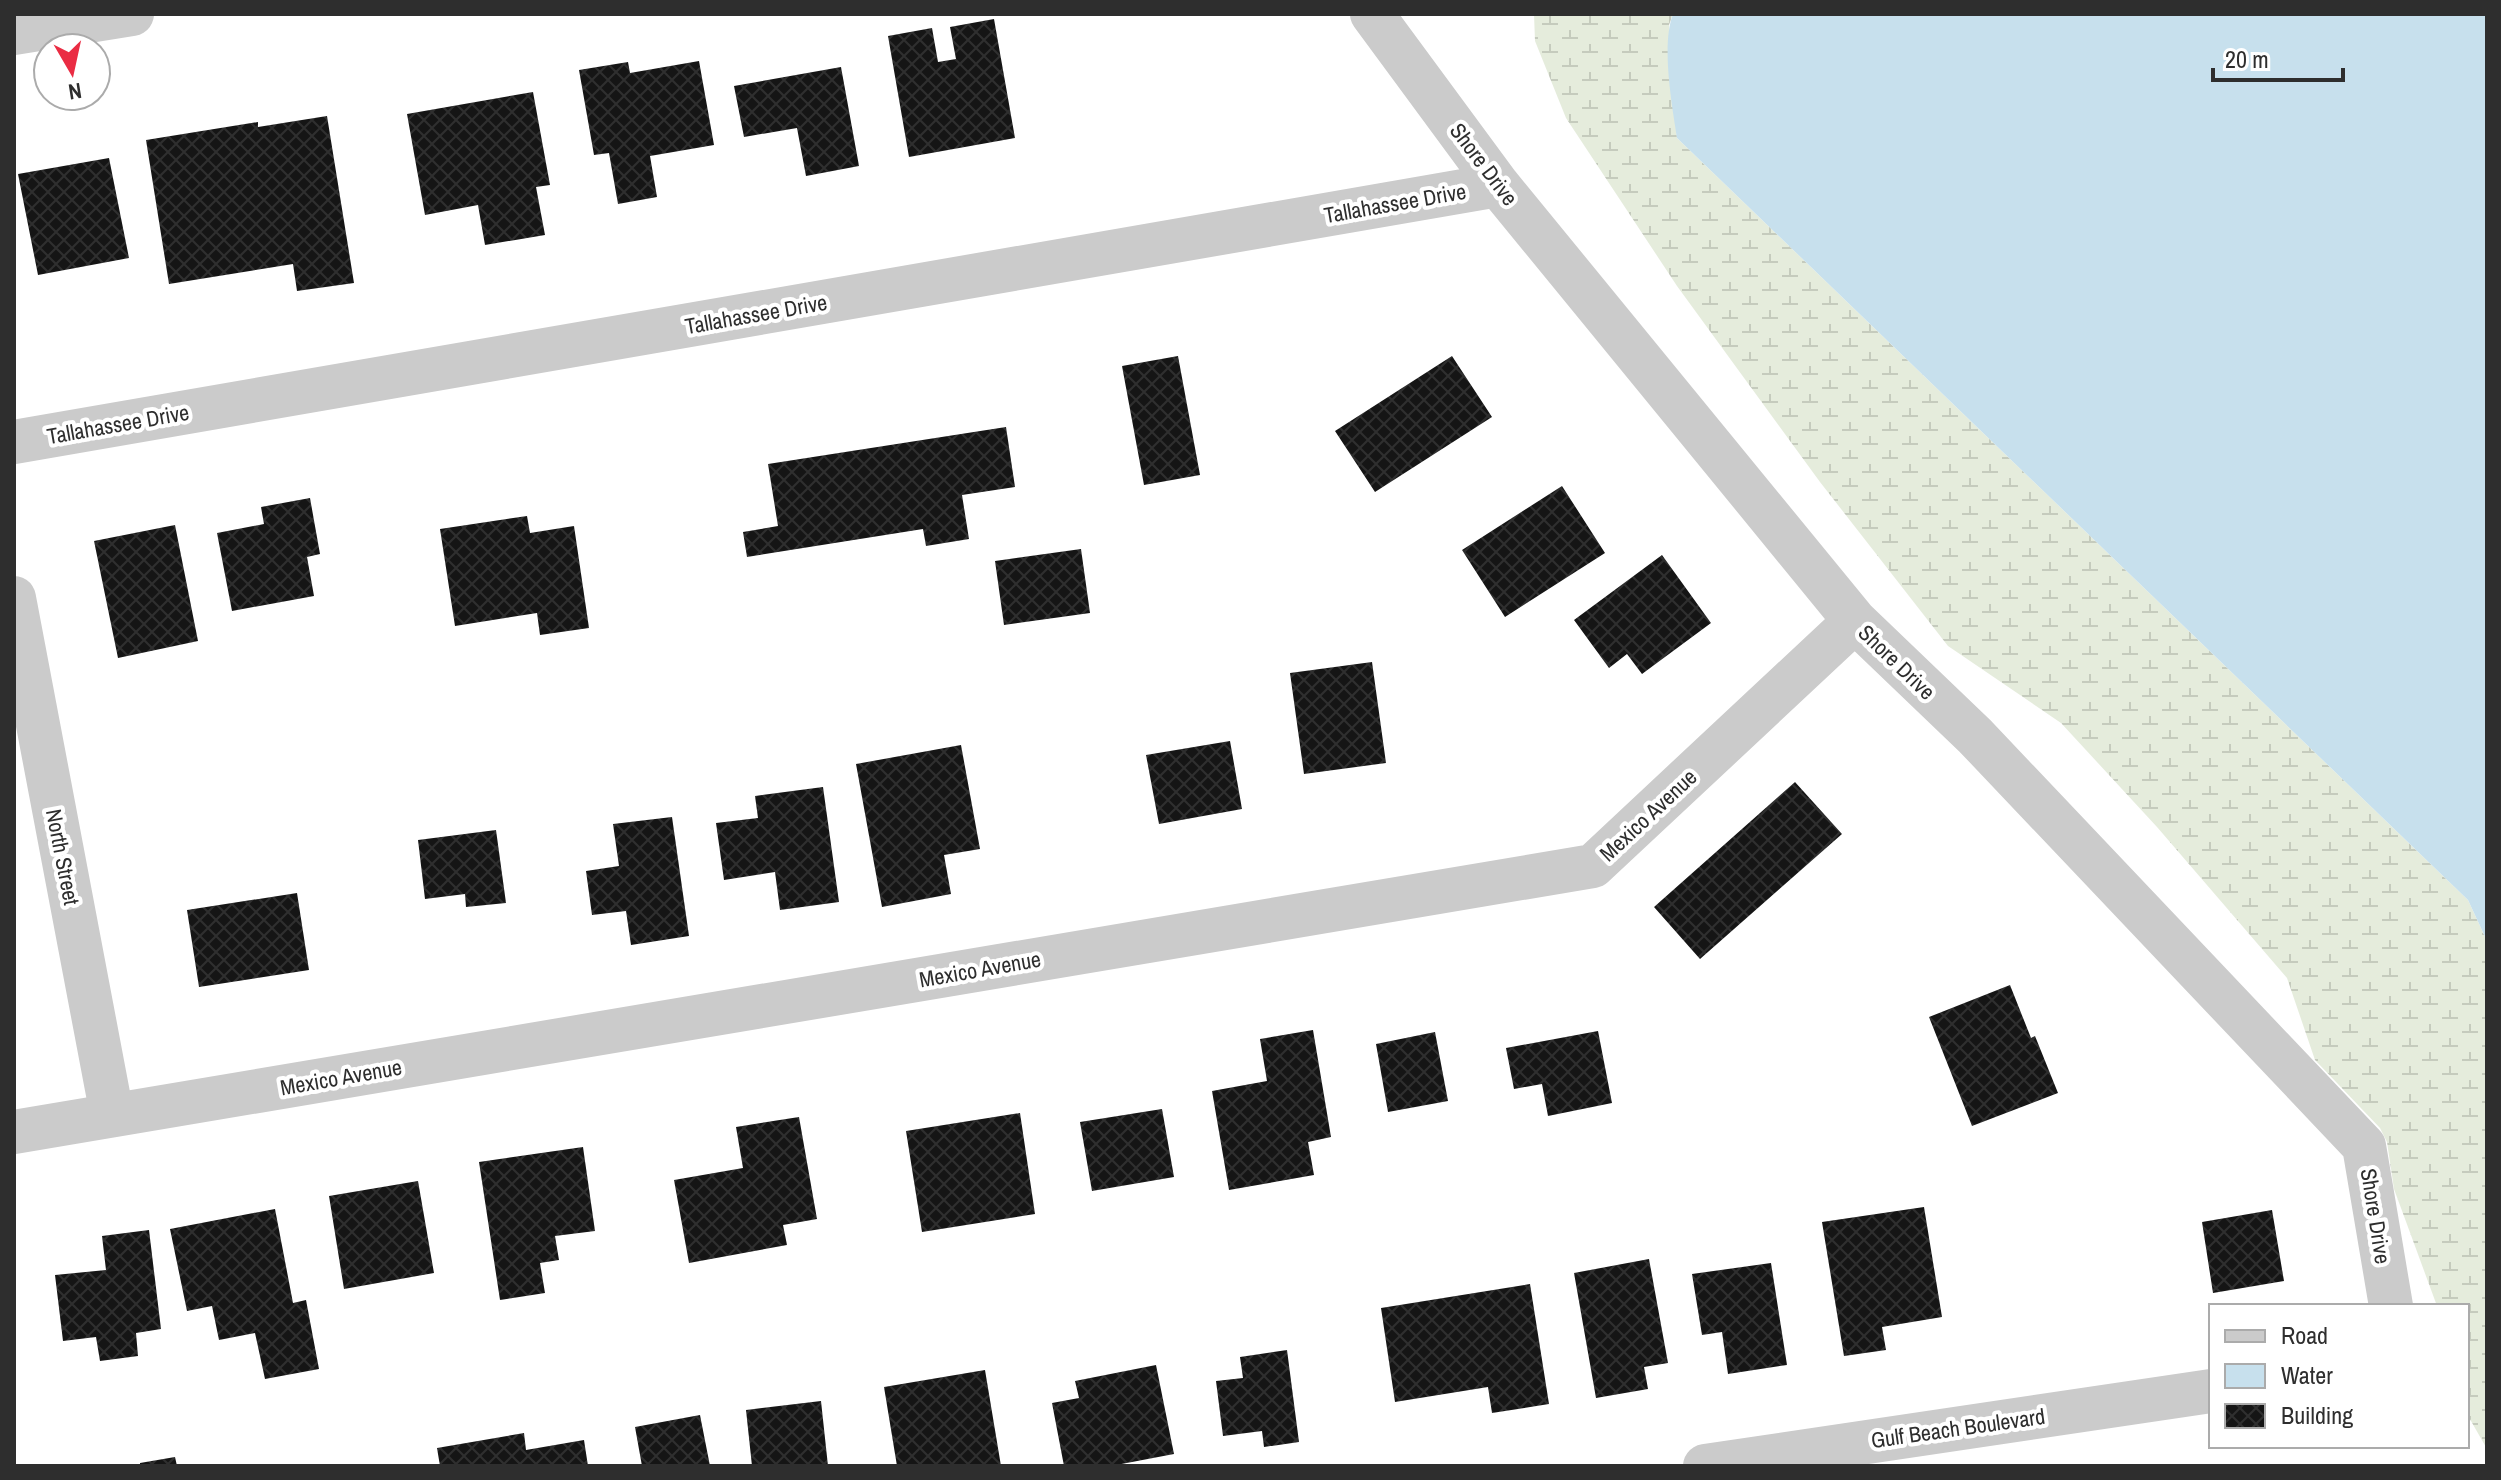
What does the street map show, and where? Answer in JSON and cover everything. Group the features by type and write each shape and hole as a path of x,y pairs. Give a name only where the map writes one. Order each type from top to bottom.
{"street":[{"path":"14,33 132,14"},
{"name":"Shore Drive","path":"1372,14 1498,185 1855,621 1975,736 2364,1146 2391,1304"},
{"name":"Tallahassee Drive","path":"14,442 1498,185"},
{"name":"North Street","path":"14,598 112,1115"},
{"name":"Mexico Avenue","path":"14,1132 1593,866 1855,621"},
{"name":"Gulf Beach Boulevard","path":"1705,1466 2209,1391"}],"green space":[{"path":"1534,14 1673,14 1669,25 1677,138 2468,900 2487,941 2487,1449 2469,1418 2469,1304 2436,1304 2394,1189 2387,1142 2380,1128 2315,1060 2287,978 2157,827 2061,723 1948,646 1820,482 1677,286 1566,118 1535,41"}],"water":[{"path":"1673,14 2487,14 2487,941 2468,900 1677,138 1668,58"}],"building":[{"path":"994,19 1015,138 909,157 888,36 932,28 938,62 956,59 950,27"},
{"path":"699,61 714,145 650,156 657,197 618,204 609,153 594,155 579,70 628,62 630,73"},
{"path":"841,67 859,166 806,176 797,128 744,137 734,86"},
{"path":"533,92 550,185 536,187 545,235 485,245 478,205 425,215 407,114"},
{"path":"327,116 354,283 297,291 293,264 169,284 146,140 258,122 258,127"},
{"path":"109,158 129,258 38,275 18,174"},
{"path":"1178,356 1200,475 1144,485 1122,366"},
{"path":"1452,356 1492,417 1375,492 1335,431"},
{"path":"1006,427 1015,487 962,495 969,539 926,546 923,529 747,557 743,532 778,526 768,464"},
{"path":"1562,486 1605,553 1505,617 1462,550"},
{"path":"310,498 320,554 307,557 314,596 232,611 217,533 264,524 261,507"},
{"path":"527,516 530,533 574,526 589,628 540,635 537,613 455,626 440,529"},
{"path":"175,525 198,641 118,658 94,541"},
{"path":"1081,549 1090,613 1004,625 995,561"},
{"path":"1662,555 1711,623 1642,674 1627,654 1609,668 1574,620"},
{"path":"1372,662 1386,763 1304,774 1290,673"},
{"path":"1230,741 1242,809 1159,824 1146,755"},
{"path":"961,745 980,849 944,855 951,894 882,907 856,764"},
{"path":"1795,782 1842,834 1700,959 1654,907"},
{"path":"823,787 839,902 780,910 775,872 724,880 716,823 758,818 755,796"},
{"path":"672,817 689,936 631,945 626,911 592,915 586,871 619,866 613,824"},
{"path":"496,830 506,903 466,907 465,894 425,899 418,840"},
{"path":"297,893 309,970 199,987 187,910"},
{"path":"2010,985 2058,1093 1972,1126 1929,1017"},
{"path":"1313,1030 1331,1137 1308,1142 1314,1175 1229,1190 1212,1091 1267,1081 1260,1039"},
{"path":"1598,1031 1612,1103 1548,1116 1542,1084 1514,1089 1506,1048"},
{"path":"1435,1032 1448,1101 1388,1112 1376,1044"},
{"path":"1162,1109 1174,1177 1092,1191 1080,1122"},
{"path":"1020,1113 1035,1214 922,1232 906,1131"},
{"path":"799,1117 817,1219 783,1225 787,1245 689,1263 674,1180 743,1168 736,1127"},
{"path":"583,1147 595,1231 555,1236 559,1260 540,1263 545,1293 500,1300 479,1162"},
{"path":"418,1181 434,1273 344,1289 329,1196"},
{"path":"1924,1207 1942,1317 1882,1327 1886,1350 1844,1356 1822,1222"},
{"path":"275,1209 293,1303 306,1300 319,1369 265,1379 255,1333 219,1340 212,1306 187,1311 170,1229"},
{"path":"2272,1210 2284,1281 2213,1293 2202,1222"},
{"path":"149,1230 161,1329 136,1333 138,1356 100,1361 96,1337 63,1341 55,1275 106,1270 102,1236"},
{"path":"1649,1259 1668,1363 1644,1367 1648,1389 1596,1398 1574,1273"},
{"path":"1771,1263 1787,1365 1728,1374 1722,1332 1702,1335 1692,1274"},
{"path":"1530,1284 1549,1404 1492,1413 1488,1387 1395,1402 1381,1308"},
{"path":"1287,1350 1299,1442 1264,1447 1262,1431 1223,1436 1216,1381 1243,1378 1240,1357"},
{"path":"1156,1365 1174,1454 1111,1466 1064,1466 1052,1403 1079,1398 1075,1381"},
{"path":"985,1370 1001,1466 897,1466 884,1387"},
{"path":"821,1401 828,1466 752,1466 746,1410"},
{"path":"700,1415 710,1466 642,1466 635,1427"},
{"path":"524,1433 526,1450 584,1440 588,1466 440,1466 437,1448"},
{"path":"175,1457 177,1466 140,1466 140,1463"}]}
